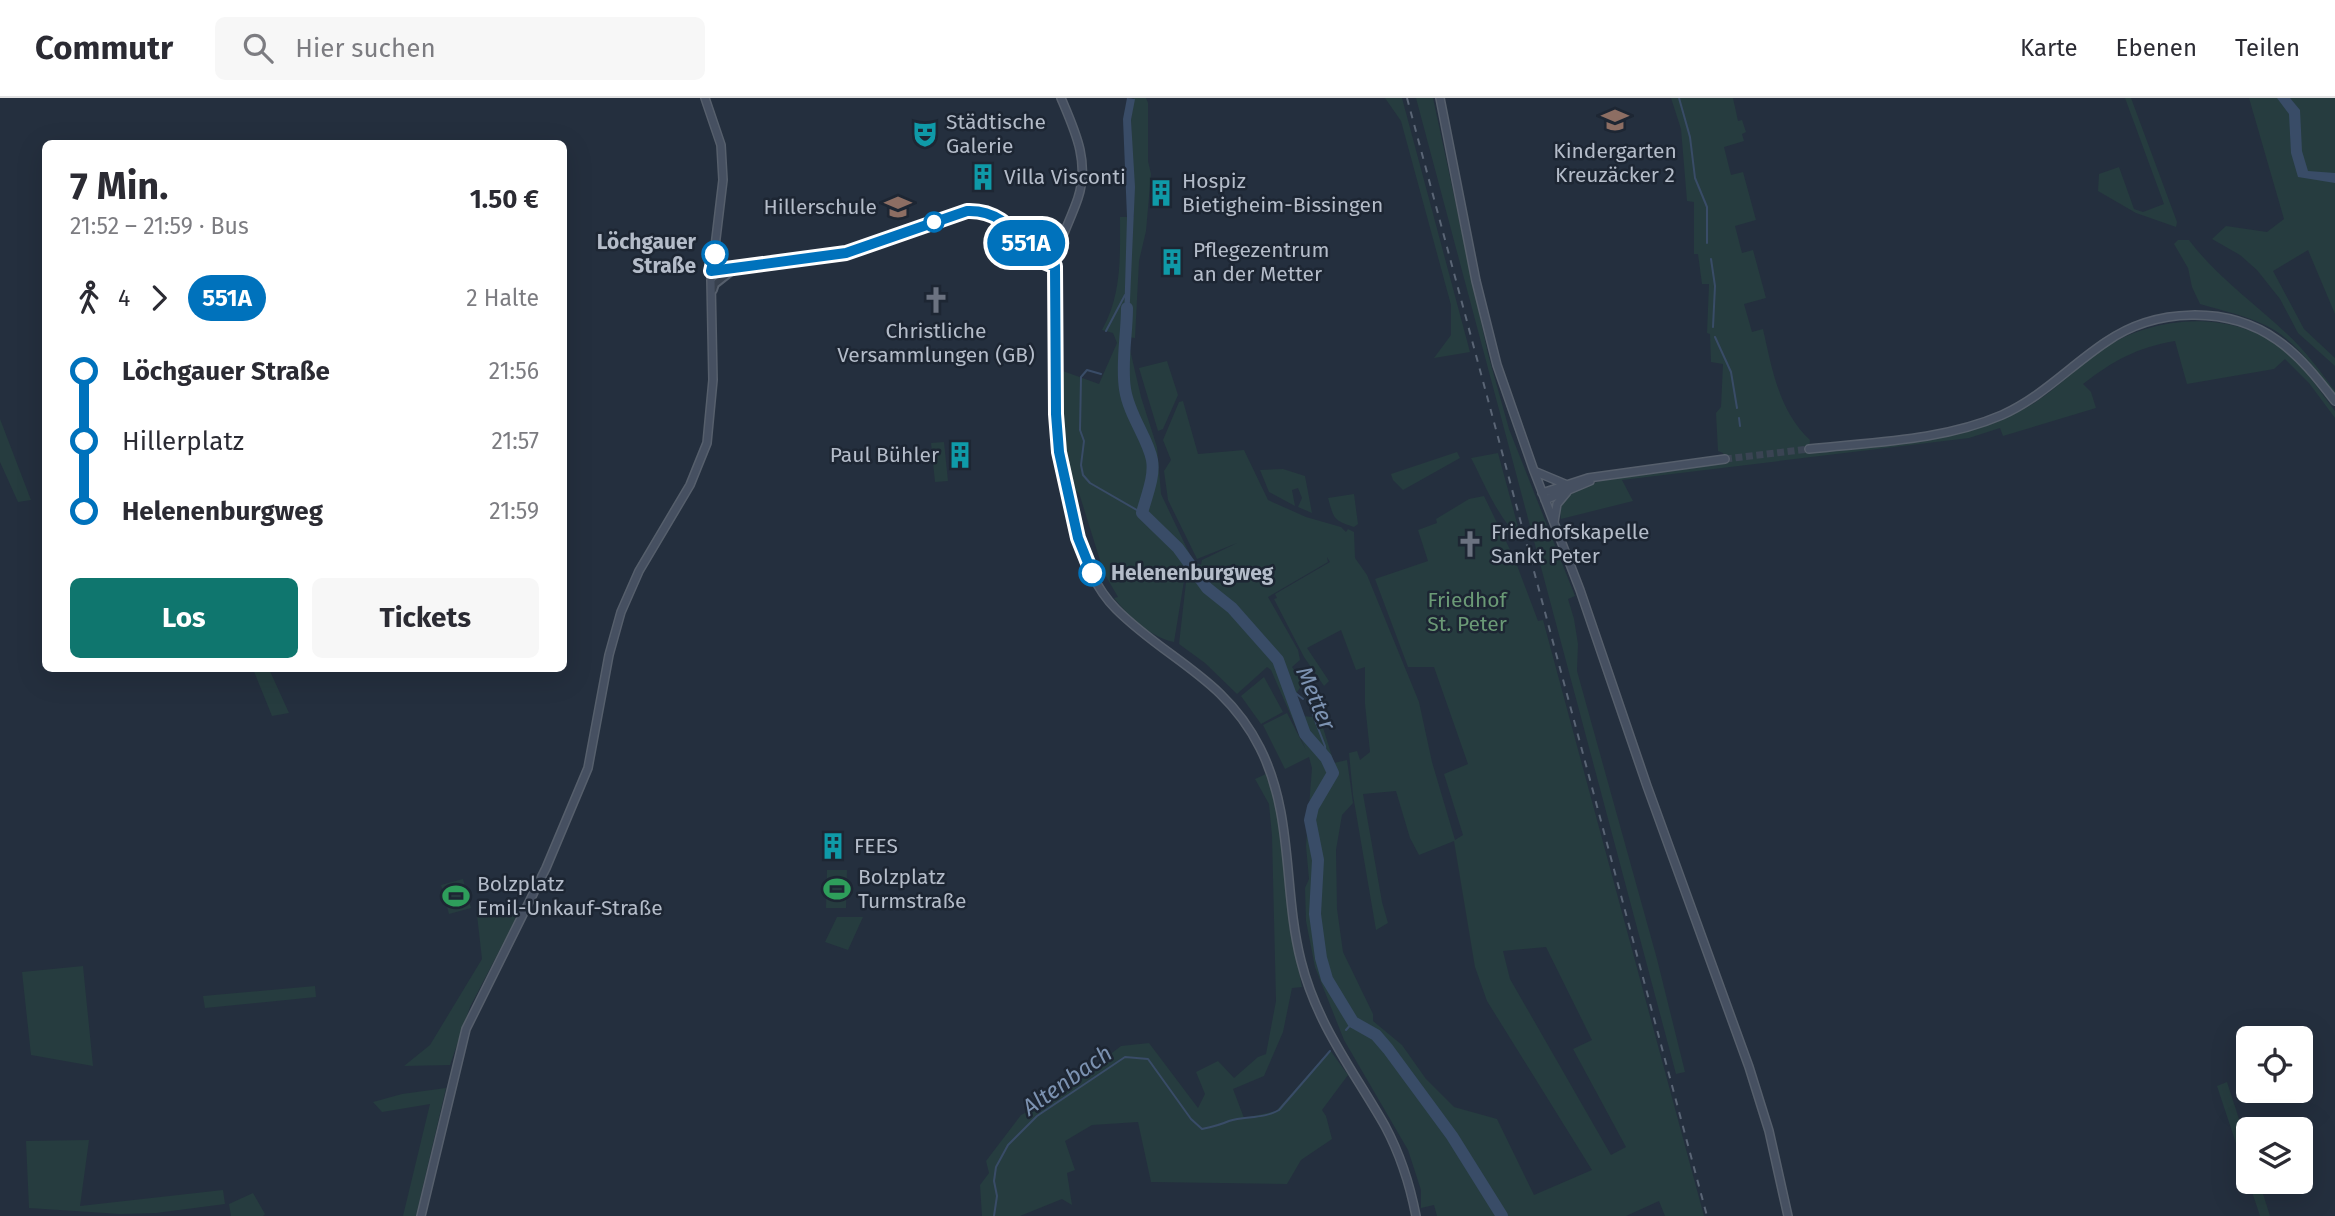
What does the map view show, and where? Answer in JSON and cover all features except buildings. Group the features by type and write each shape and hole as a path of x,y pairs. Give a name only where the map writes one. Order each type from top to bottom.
{"main road":[{"path":"421,1216 466,1029 546,868 592,753 609,655 621,612 639,571 690,485 707,443 713,380 711,271 723,180 721,145 705,98"},
{"path":"1061,98 1077,136 1082,168 1077,198 1056,256 1056,414 1059,452 1085,559 1095,580 1116,609 1195,670 1222,695 1260,747 1280,806 1295,929 1310,991 1335,1048 1385,1127 1402,1164 1416,1216"},
{"path":"1440,98 1489,335 1534,471 1749,1067 1769,1132 1788,1216"},
{"path":"1809,449 1947,432 2001,415 2042,392 2095,349 2121,332 2154,321 2183,316 2207,315 2229,319 2264,332 2298,357 2335,401"},
{"path":"1544,497 1599,477 1725,459"},
{"path":"1534,471 1566,487"},
{"path":"1554,523 1557,504 1566,487"}],"street":[{"path":"711,271 846,253 967,211 982,212 999,219 1016,232 1037,259 1055,266"},
{"path":"1028,246 1056,256"},
{"path":"710,299 715,284 734,270"}],"green space":[{"name":"Friedhof St. Peter","path":"1134,98 1146,98 1148,161 1151,174 1146,231 1139,261 1135,338 1127,337 1141,397 1157,447 1161,494 1193,561 1201,565 1202,560 1237,543 1197,559 1168,500 1164,471 1171,460 1163,440 1179,402 1183,401 1198,454 1244,450 1268,500 1306,517 1341,527 1346,532 1348,529 1354,532 1355,558 1367,575 1419,702 1432,762 1455,840 1463,835 1444,774 1468,764 1434,667 1408,667 1375,579 1428,561 1418,530 1437,523 1436,519 1469,499 1484,496 1515,560 1538,621 1543,620 1704,1216 1665,1216 1659,1201 1626,1216 1437,1216 1434,1205 1421,1208 1421,1190 1408,1150 1344,1040 1315,967 1306,921 1305,888 1309,879 1306,846 1312,768 1309,757 1285,769 1263,725 1287,713 1306,750 1271,670 1267,667 1237,694 1205,663 1179,644 1184,581 1174,642 1157,636 1134,619 1114,598 1118,597 1104,573 1079,493 1070,487 1063,455 1060,370 1099,384 1117,343 1113,333 1102,330 1109,316 1116,289 1120,261 1120,217 1134,217 1131,120","holes":["1327,557 1330,562 1275,594 1277,598 1274,599 1304,657 1324,686 1329,681 1307,648 1341,630 1356,670 1365,667 1365,704 1370,752 1360,760 1357,751 1349,753 1353,795 1376,930 1388,923 1363,794 1396,791 1410,838 1419,855 1454,841 1475,967 1487,1001 1592,1170 1534,1195 1497,1119 1454,1107 1426,1079 1402,1045 1373,1021 1373,1014 1343,952 1337,909 1336,850 1342,815 1353,803 1347,760 1334,763 1320,718 1304,716 1294,697 1303,683 1292,667 1300,660 1298,650 1268,597 1328,562","1546,947 1592,1040 1573,1049 1626,1147 1611,1155 1510,979 1503,951"]},
{"path":"1385,98 1402,98 1470,352 1434,358 1451,335 1451,305 1401,121"},
{"path":"1416,98 1433,98 1488,354 1509,429 1575,596 1568,599 1578,644 1577,671 1657,959 1685,1072 1676,1074"},
{"path":"1671,98 1733,98 1738,121 1742,120 1746,132 1742,134 1744,141 1724,147 1731,175 1743,172 1756,220 1735,226 1742,253 1753,250 1766,298 1744,304 1752,332 1763,329 1778,389 1799,429 1810,440 1809,449 1915,440 1968,430 1993,422 2039,400 2099,352 2120,339 2168,324 2194,321 2219,323 2267,338 2301,366 2335,411 2335,418 2309,383 2285,359 2274,369 2187,384 2175,341 2126,356 2083,384 2091,392 2096,408 2003,436 2000,428 1969,438 1622,480 1633,501 1561,519 1560,512 1567,497 1584,487 1622,475 1725,459 1723,453 1718,451 1716,413 1721,407 1723,364 1711,362 1710,334 1707,333 1709,284 1702,284 1698,254 1694,254 1694,202 1687,201 1681,129"},
{"path":"2125,98 2131,98 2177,222 2176,227 2136,213 2098,191 2099,174 2119,167 2134,209 2143,212 2164,204"},
{"path":"2249,98 2335,98 2335,314 2308,250 2273,271 2304,329 2335,358 2335,366 2298,333 2280,299 2257,270 2240,255 2212,239 2226,226 2267,232 2284,219"},
{"path":"2178,240 2189,240 2223,277 2293,340 2324,376 2335,395 2304,357 2277,332 2250,319 2200,304 2192,287 2188,268 2174,244"},
{"path":"1167,361 1178,395 1163,429 1158,431 1139,368"},
{"path":"0,419 31,500 18,502 0,462"},
{"path":"944,442 948,481 935,482 931,443"},
{"path":"1457,452 1460,458 1403,490 1393,480 1391,474"},
{"path":"1498,453 1520,534 1506,523 1471,458"},
{"path":"1283,469 1305,476 1312,513 1298,507 1302,498 1298,488 1292,490 1295,506 1269,492 1260,470"},
{"path":"1354,494 1358,524 1354,527 1335,518 1328,498"},
{"path":"254,672 270,672 289,713 272,716"},
{"path":"1264,677 1283,712 1261,724 1241,696"},
{"path":"1268,773 1277,802 1291,930 1302,987 1292,988 1283,1032 1264,1076 1233,1089 1244,1118 1276,1111 1330,1050 1348,1075 1322,1110 1332,1139 1301,1160 1287,1184 1151,1182 1138,1122 1092,1125 1065,1141 1075,1170 1067,1173 1072,1205 1062,1199 1020,1216 982,1216 980,1185 989,1173 986,1161 1021,1115 1051,1100 1121,1046 1149,1043 1198,1108 1205,1094 1196,1072 1218,1061 1234,1078 1258,1057 1266,1054 1276,1001 1272,836 1269,804 1255,779"},
{"name":"Bolzplatz Turmstraße","path":"827,870 847,870 846,908 826,908"},
{"name":"Bolzplatz Emil-Unkauf-Straße","path":"463,879 471,908 449,914 441,885"},
{"path":"521,909 470,1007 450,1065 404,1066 430,1045 482,959 477,915"},
{"path":"837,917 863,917 848,950 825,942"},
{"path":"83,966 93,1066 31,1055 22,972"},
{"path":"315,986 316,997 205,1008 203,996"},
{"path":"2227,1082 2238,1117 2236,1117 2236,1143 2217,1086"},
{"path":"446,1088 416,1216 403,1216 430,1104 382,1112 373,1102 402,1094"},
{"path":"89,1140 80,1206 223,1190 225,1204 156,1213 120,1214 29,1208 26,1141"},
{"path":"253,1193 265,1214 231,1216 229,1204"},
{"path":"2253,1194 2263,1194 2270,1216 2260,1216"}],"water":[{"path":"1127,98 1135,99 1131,120 1135,187 1129,323 1124,322 1127,217 1123,119"},
{"path":"2277,98 2290,98 2300,110 2302,151 2308,171 2335,173 2335,183 2298,177 2291,153 2289,114"}],"waterway":[{"path":"1679,98 1690,137 1695,178 1707,207 1707,243"},
{"path":"1711,259 1715,286 1713,327"},
{"path":"1106,331 1125,295"},
{"name":"Metter","path":"1127,308 1125,389 1130,408 1150,452 1153,467 1142,513 1178,548 1207,588 1232,608 1278,660 1305,734 1326,758 1333,773 1313,807 1310,820 1318,860 1315,914 1327,979 1353,1022 1376,1035 1388,1049 1452,1136 1502,1216"},
{"path":"1715,337 1731,372 1737,408"},
{"path":"1101,374 1087,370 1081,377 1083,475 1090,483 1142,513"},
{"path":"1739,418 1740,426"},
{"path":"1288,687 1303,699"},
{"path":"1313,715 1325,746 1326,758"},
{"name":"Altenbach","path":"1346,1030 1353,1022"},
{"name":"Altenbach","path":"994,1216 997,1196 994,1181 996,1167 1008,1145 1037,1116 1125,1057 1148,1059 1191,1119 1202,1129 1279,1110 1330,1051"}],"tunnel":[{"path":"1725,459 1809,449"}],"railway":[{"path":"1407,98 1707,1216"}],"bus line":[{"name":"551A","path":"715,254 711,271 843,254 967,211 982,212 999,219 1016,232 1037,259 1055,266 1056,414 1059,452 1078,538 1092,573"}],"place":[{"name":"Kindergarten Kreuzäcker 2","path":"1615,120"},
{"name":"Städtische Galerie","path":"925,134"},
{"name":"Villa Visconti","path":"983,177"},
{"name":"Hospiz Bietigheim-Bissingen","path":"1161,193"},
{"name":"Hillerschule","path":"898,207"},
{"name":"Löchgauer Straße","path":"715,254"},
{"name":"Pflegezentrum an der Metter","path":"1172,262"},
{"name":"Christliche Versammlungen (GB)","path":"936,300"},
{"name":"Paul Bühler","path":"960,455"},
{"name":"Friedhofskapelle Sankt Peter","path":"1470,544"},
{"name":"Helenenburgweg","path":"1092,573"},
{"name":"FEES","path":"833,846"},
{"name":"Bolzplatz Turmstraße","path":"837,889"},
{"name":"Bolzplatz Emil-Unkauf-Straße","path":"456,896"}]}
